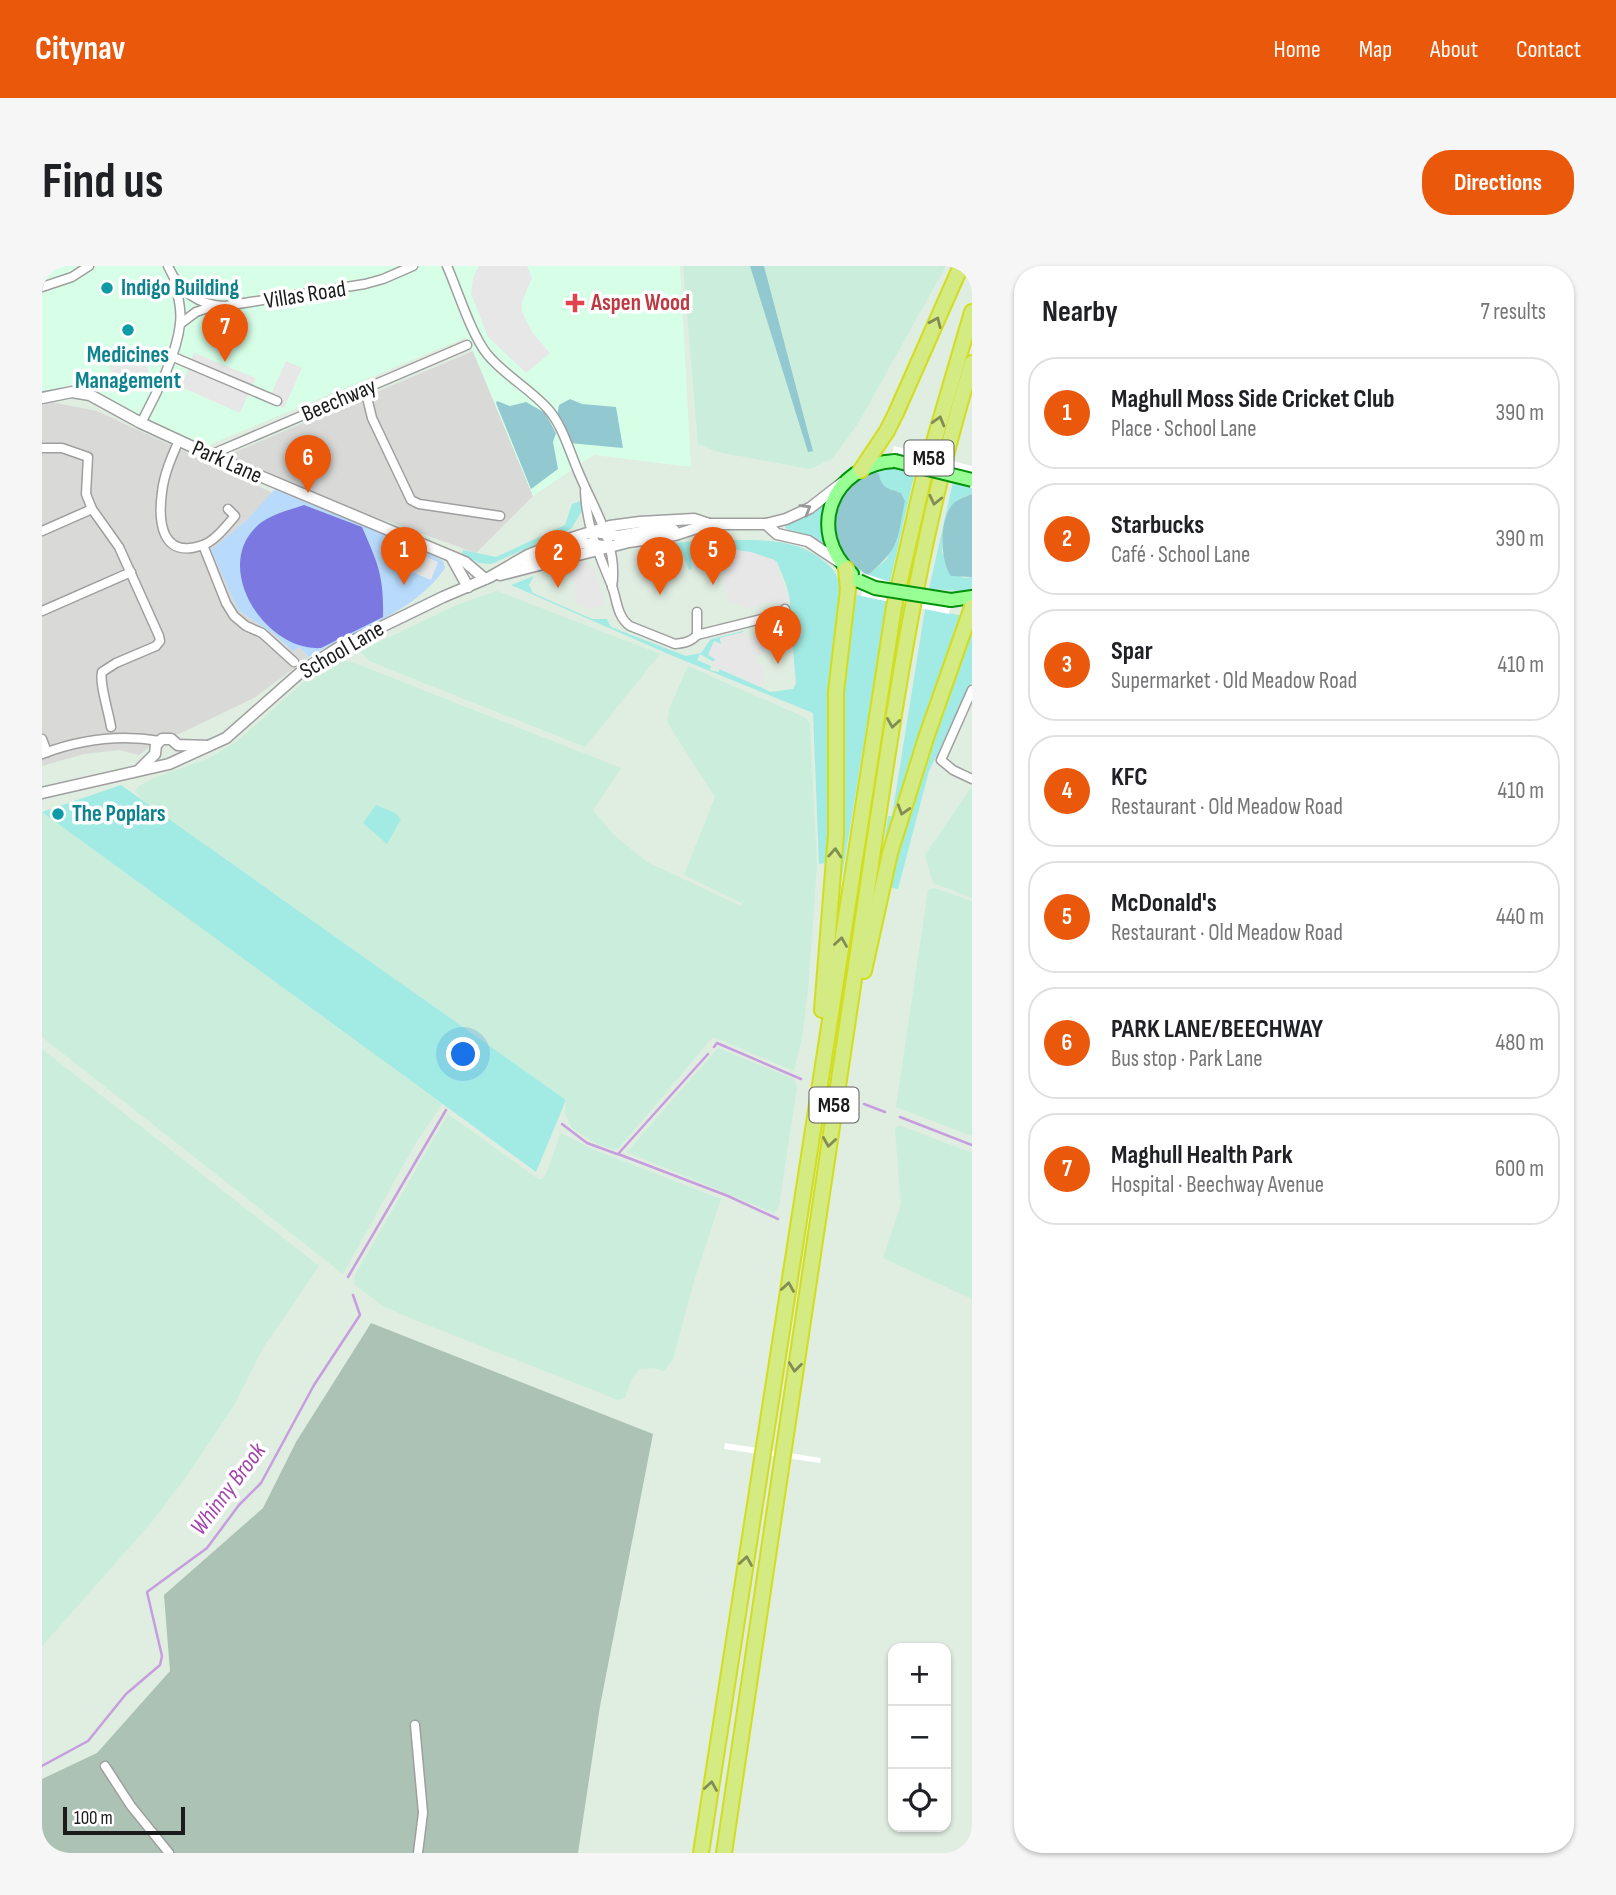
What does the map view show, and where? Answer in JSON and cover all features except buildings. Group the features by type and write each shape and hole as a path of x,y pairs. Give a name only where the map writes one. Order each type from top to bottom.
{"highway":[{"path":"861,470 892,422 961,266"},
{"name":"M58","path":"701,1853 894,607 924,476 972,312"},
{"name":"M58","path":"724,1853 838,1082 913,604 938,486 972,363"},
{"name":"M58","path":"810,1140 835,860 836,692 848,589 842,565"},
{"name":"M58","path":"838,1082 853,1027 890,853 927,735 972,607"}],"main road":[{"path":"972,480 895,461 883,461 861,470 842,484 830,510 828,522 830,543 842,565 859,581 874,588 951,600 972,597"}],"street":[{"path":"42,287 72,277 89,266"},
{"path":"141,423 171,356 180,324 179,301 168,266"},
{"name":"Villas Road","path":"214,306 240,305 354,287 383,279 413,266"},
{"path":"447,267 482,347 527,387 553,415 605,531 614,572 612,587"},
{"path":"173,277 191,296 214,306"},
{"path":"180,324 196,312 214,306"},
{"name":"Beechway","path":"210,456 467,345"},
{"path":"171,356 277,401"},
{"path":"365,388 372,418 411,500 419,505 500,516"},
{"name":"Park Lane","path":"42,398 64,393 85,393 210,456 466,562 487,578"},
{"path":"179,440 162,491 162,528 168,540 176,546 187,548 203,545 213,539 235,516 228,509"},
{"path":"42,448 62,448 88,457 86,494 92,509 119,547 160,641 156,646 102,672 100,680 111,727"},
{"path":"709,524 766,524 802,513 842,484"},
{"path":"584,485 585,507 596,548 624,623 675,644 690,641 697,635 778,615 785,609"},
{"path":"42,531 92,509"},
{"name":"School Lane","path":"42,793 173,762 226,738 315,662 373,630 487,578 540,550 592,531 605,531 640,522 694,519 709,524"},
{"name":"School Lane","path":"487,578 596,548 687,531 709,524"},
{"path":"766,524 778,534 808,541 842,565"},
{"name":"School Lane","path":"605,531 618,536 658,529 687,531"},
{"name":"School Lane","path":"509,566 583,543 596,548"},
{"path":"203,545 226,603 234,616 246,626 262,633 294,662"},
{"path":"452,557 468,586"},
{"path":"42,611 131,572"},
{"path":"697,612 697,635"},
{"path":"972,690 942,760 953,770 972,779"},
{"path":"42,739 44,753 90,740 137,737 156,748"},
{"path":"156,748 171,739 178,744 208,746"},
{"path":"177,759 180,752 178,744"},
{"path":"156,748 158,760 164,764"},
{"name":"School Lane","path":"139,769 156,748"},
{"path":"415,1725 423,1813 418,1853"},
{"path":"105,1766 131,1806 169,1853"}],"shaded area":[{"path":"42,266 680,266 691,467 594,455 533,496 467,337 204,447 80,387 42,393"},
{"path":"479,266 527,266 532,278 522,302 522,312 532,332 550,353 526,373 488,337 471,294 473,278"},
{"path":"683,266 750,266 809,452 813,450 764,266 946,266 859,422 833,458 810,469 718,452 698,444"},
{"path":"750,266 764,266 813,451 808,452"},
{"path":"473,351 533,496 476,553 291,487 228,460 233,453"},
{"path":"194,353 256,378 240,413 181,387"},
{"path":"132,355 135,362 144,359 149,372 115,383 109,366 112,362"},
{"path":"286,361 302,368 284,408 268,401"},
{"path":"570,399 582,404 616,407 623,448 569,443 557,416 559,405"},
{"path":"497,401 510,406 526,402 545,413 556,433 553,442 558,469 531,489 496,403"},
{"path":"51,402 97,411 273,493 247,521 212,551 238,610 272,633 287,647 299,647 309,657 254,698 181,733 158,740 139,755 119,750 84,754 42,766 42,405"},
{"path":"889,468 915,472 890,582 868,575 887,559 905,501 901,493 884,485 879,474 851,565 838,548 833,527 837,504 865,472"},
{"path":"874,471 879,474 884,485 901,493 905,501 896,543 886,558 868,575 842,551 836,536 835,521 838,506 846,492 858,480"},
{"path":"953,482 972,488 972,494 959,499 948,512 943,533 942,553 963,578 972,577 972,589 961,593 929,589"},
{"path":"275,489 411,545 411,551 434,556 443,561 445,568 417,597 383,619 309,657 299,647 293,651 238,610 211,550 247,520"},
{"path":"972,494 972,577 951,576 943,551 945,521 954,503"},
{"path":"580,501 582,511 571,529 491,564 479,563 462,554 463,550 496,557 565,525 572,504"},
{"path":"826,502 822,522 824,545 785,528 786,522 805,516"},
{"path":"304,505 362,527 381,580 383,617 321,648 301,646 282,637 265,623 252,606 243,586 240,565 244,546 260,523"},
{"path":"712,540 772,541 800,547 813,553 832,568 838,578 839,591 843,591 836,621 832,677 828,863 819,864 813,713 673,656 511,585 534,576 529,585 533,593 592,619 607,619 611,627 686,656 701,653 711,639 743,631 720,638 721,644 714,662 700,654 697,660 711,666 710,670 718,672 720,669 771,692 793,689 796,683 791,627 760,628 760,634 755,630 758,625 785,617 788,611 788,590 777,562 727,550 706,551 695,553 691,560 692,569 689,570 681,550 672,545"},
{"path":"730,549 775,560 790,601 780,605 775,601 746,608 736,603 730,604 720,563 726,561 725,555"},
{"path":"405,550 418,560 420,554 438,562 431,580 398,566"},
{"path":"587,562 589,567 594,566 597,579 592,582 598,581 604,605 586,609 585,605 579,606 576,601 574,587 580,585 573,585 570,572 576,571 575,565"},
{"path":"497,591 660,654 585,747 369,661 360,651 459,604"},
{"path":"852,594 887,601 834,926 841,678"},
{"path":"903,604 908,605 864,881 855,880 899,610"},
{"path":"925,609 964,616 878,884 888,816 892,816"},
{"path":"972,618 972,682 929,771 898,889 888,887 911,804"},
{"path":"792,626 793,641 756,644 763,646 764,654 756,655 757,664 763,664 764,679 761,687 712,666 715,659 708,655 714,641 721,644 720,638 744,632 746,638 760,634 760,628"},
{"path":"339,660 352,662 621,768 593,810 614,835 647,862 741,906 742,903 684,875 715,797 667,722 669,709 688,666 806,718 810,724 817,867 808,990 802,1038 794,1071 713,1037 617,1150 598,1145 572,1128 565,1114 566,1100 143,800 135,791 154,778 207,759 228,747 309,677","holes":["395,813 387,843 363,823"]},
{"path":"121,785 566,1100 536,1172 42,812"},
{"path":"970,789 972,898 933,883 925,855"},
{"path":"376,805 395,813 401,819 387,844 363,823"},
{"path":"42,812 442,1104 415,1144 343,1274 42,1037"},
{"path":"934,888 972,901 972,1136 896,1107 928,890"},
{"path":"718,1048 794,1079 797,1087 779,1206 774,1213 627,1152"},
{"path":"42,1049 319,1266 263,1348 233,1407 188,1474 151,1523 42,1646"},
{"path":"448,1114 538,1179 542,1179 546,1174 561,1133 592,1149 721,1199 694,1281 673,1359 664,1371 639,1369 631,1380 625,1398 618,1400 405,1316 383,1306 354,1284 355,1275"},
{"path":"899,1125 972,1153 972,1299 883,1258 901,1204 895,1129"},
{"path":"371,1323 653,1434 600,1706 578,1853 42,1853 42,1779 97,1753 170,1671 164,1595 263,1508 296,1442"}],"pier":[{"path":"894,446 972,466 972,488 904,469 889,469"},
{"path":"866,574 890,582 954,592 949,614 861,596"},
{"path":"725,1443 821,1458 820,1463 724,1449"}],"waterway":[{"path":"714,1047 717,1043 801,1079"},
{"path":"708,1054 618,1154 728,1196 778,1219"},
{"path":"864,1104 885,1112"},
{"path":"348,1277 446,1110"},
{"path":"900,1117 972,1145"},
{"path":"562,1124 587,1143 617,1154"},
{"name":"Whinny Brook","path":"42,1766 88,1741 126,1694 160,1665 162,1656 147,1592 207,1548 239,1505 261,1483 314,1385 360,1315 353,1295"}],"place":[{"name":"Indigo Building","path":"107,288"},
{"name":"Aspen Wood","path":"575,303"},
{"name":"Medicines Management","path":"128,330"},
{"name":"Maghull Health Park","path":"225,362"},
{"name":"PARK LANE/BEECHWAY","path":"308,493"},
{"name":"Maghull Moss Side Cricket Club","path":"404,585"},
{"name":"McDonald's","path":"713,585"},
{"name":"Starbucks","path":"558,588"},
{"name":"Spar","path":"660,595"},
{"name":"KFC","path":"778,664"},
{"name":"The Poplars","path":"58,814"}]}
